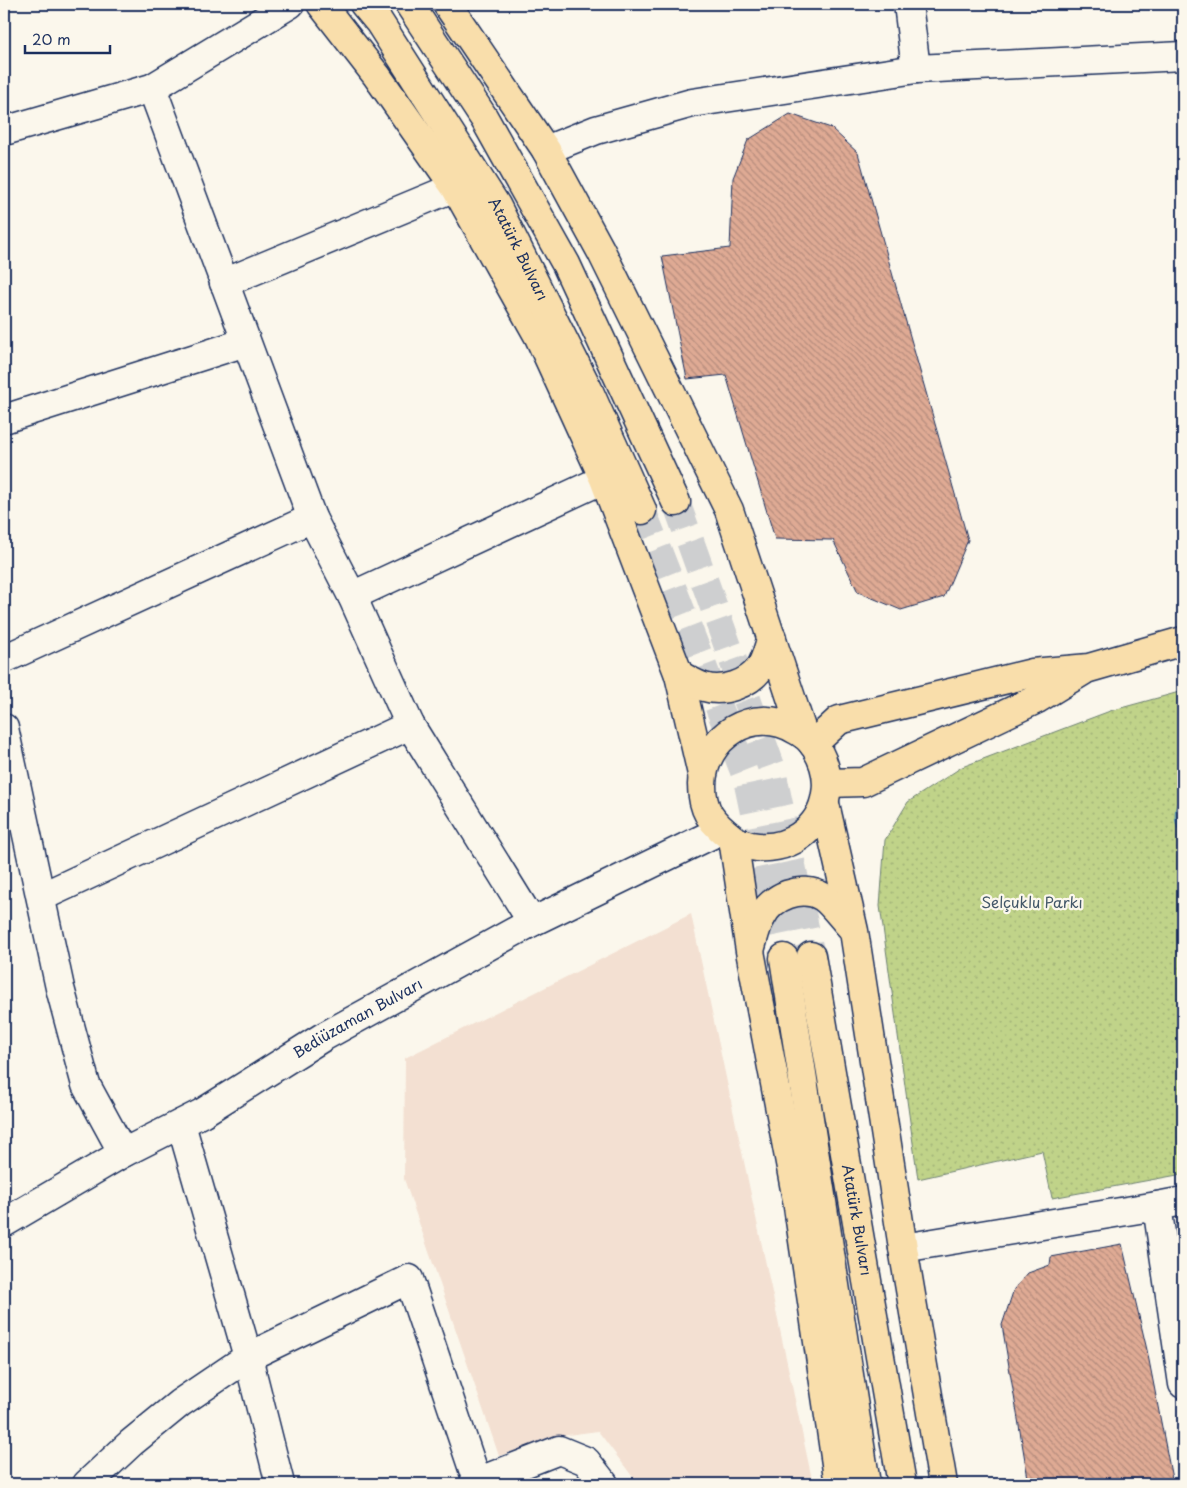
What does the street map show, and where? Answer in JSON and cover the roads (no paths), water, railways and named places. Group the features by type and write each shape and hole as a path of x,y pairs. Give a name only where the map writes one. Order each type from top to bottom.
{"main road":[{"path":"321,4 377,76 455,187 539,337 604,479 679,675 702,774 702,794 709,814 727,835 750,846 769,848 787,844 803,835 816,821 826,794"},
{"name":"Atatürk Bulvarı","path":"364,4 379,22 496,205 588,389 642,510"},
{"path":"409,4 484,118 566,264 676,502"},
{"path":"447,4 546,150 601,251 729,510 808,739 824,762 826,794 854,932 903,1248 943,1484"},
{"path":"679,675 704,688 722,689 736,685 750,677 761,667 772,638"},
{"path":"808,739 839,720 1032,673 1089,668 1183,641"},
{"path":"826,794 862,782 1037,699 1089,668"},
{"path":"702,774 707,758 716,744 727,733 757,721 774,722 789,726 808,739"},
{"path":"727,835 797,1200 839,1484"},
{"path":"750,951 760,918 768,907 781,898 793,893 809,891 824,897 854,932"},
{"name":"Atatürk Bulvarı","path":"811,956 902,1484"},
{"name":"Atatürk Bulvarı","path":"784,958 866,1484"}],"street":[{"path":"4,131 152,88 290,4"},
{"path":"908,4 916,69"},
{"path":"546,150 596,130 692,103 916,69 1183,56"},
{"path":"152,88 312,518 352,596 410,725 532,922"},
{"path":"224,283 455,187"},
{"path":"4,419 246,342"},
{"path":"352,596 604,479"},
{"path":"4,659 312,518"},
{"path":"41,896 410,725"},
{"path":"4,736 60,988 86,1085 124,1153"},
{"name":"Bediüzaman Bulvarı","path":"4,1222 124,1153 202,1114 323,1037 532,922 727,835"},
{"path":"181,1124 248,1357 280,1484"},
{"path":"903,1248 1183,1201"},
{"path":"1157,1206 1183,1384"},
{"path":"87,1484 131,1443 180,1403 248,1357 409,1279 477,1483 559,1450 586,1461 604,1484"}],"water":[{"path":"1183,789 1183,840 1177,826 1175,814"}],"tunnel":[{"path":"676,502 771,766 811,956"},
{"path":"642,510 747,779 784,958"}],"park label":[{"name":"Selçuklu Parkı","path":"1032,903"}]}
